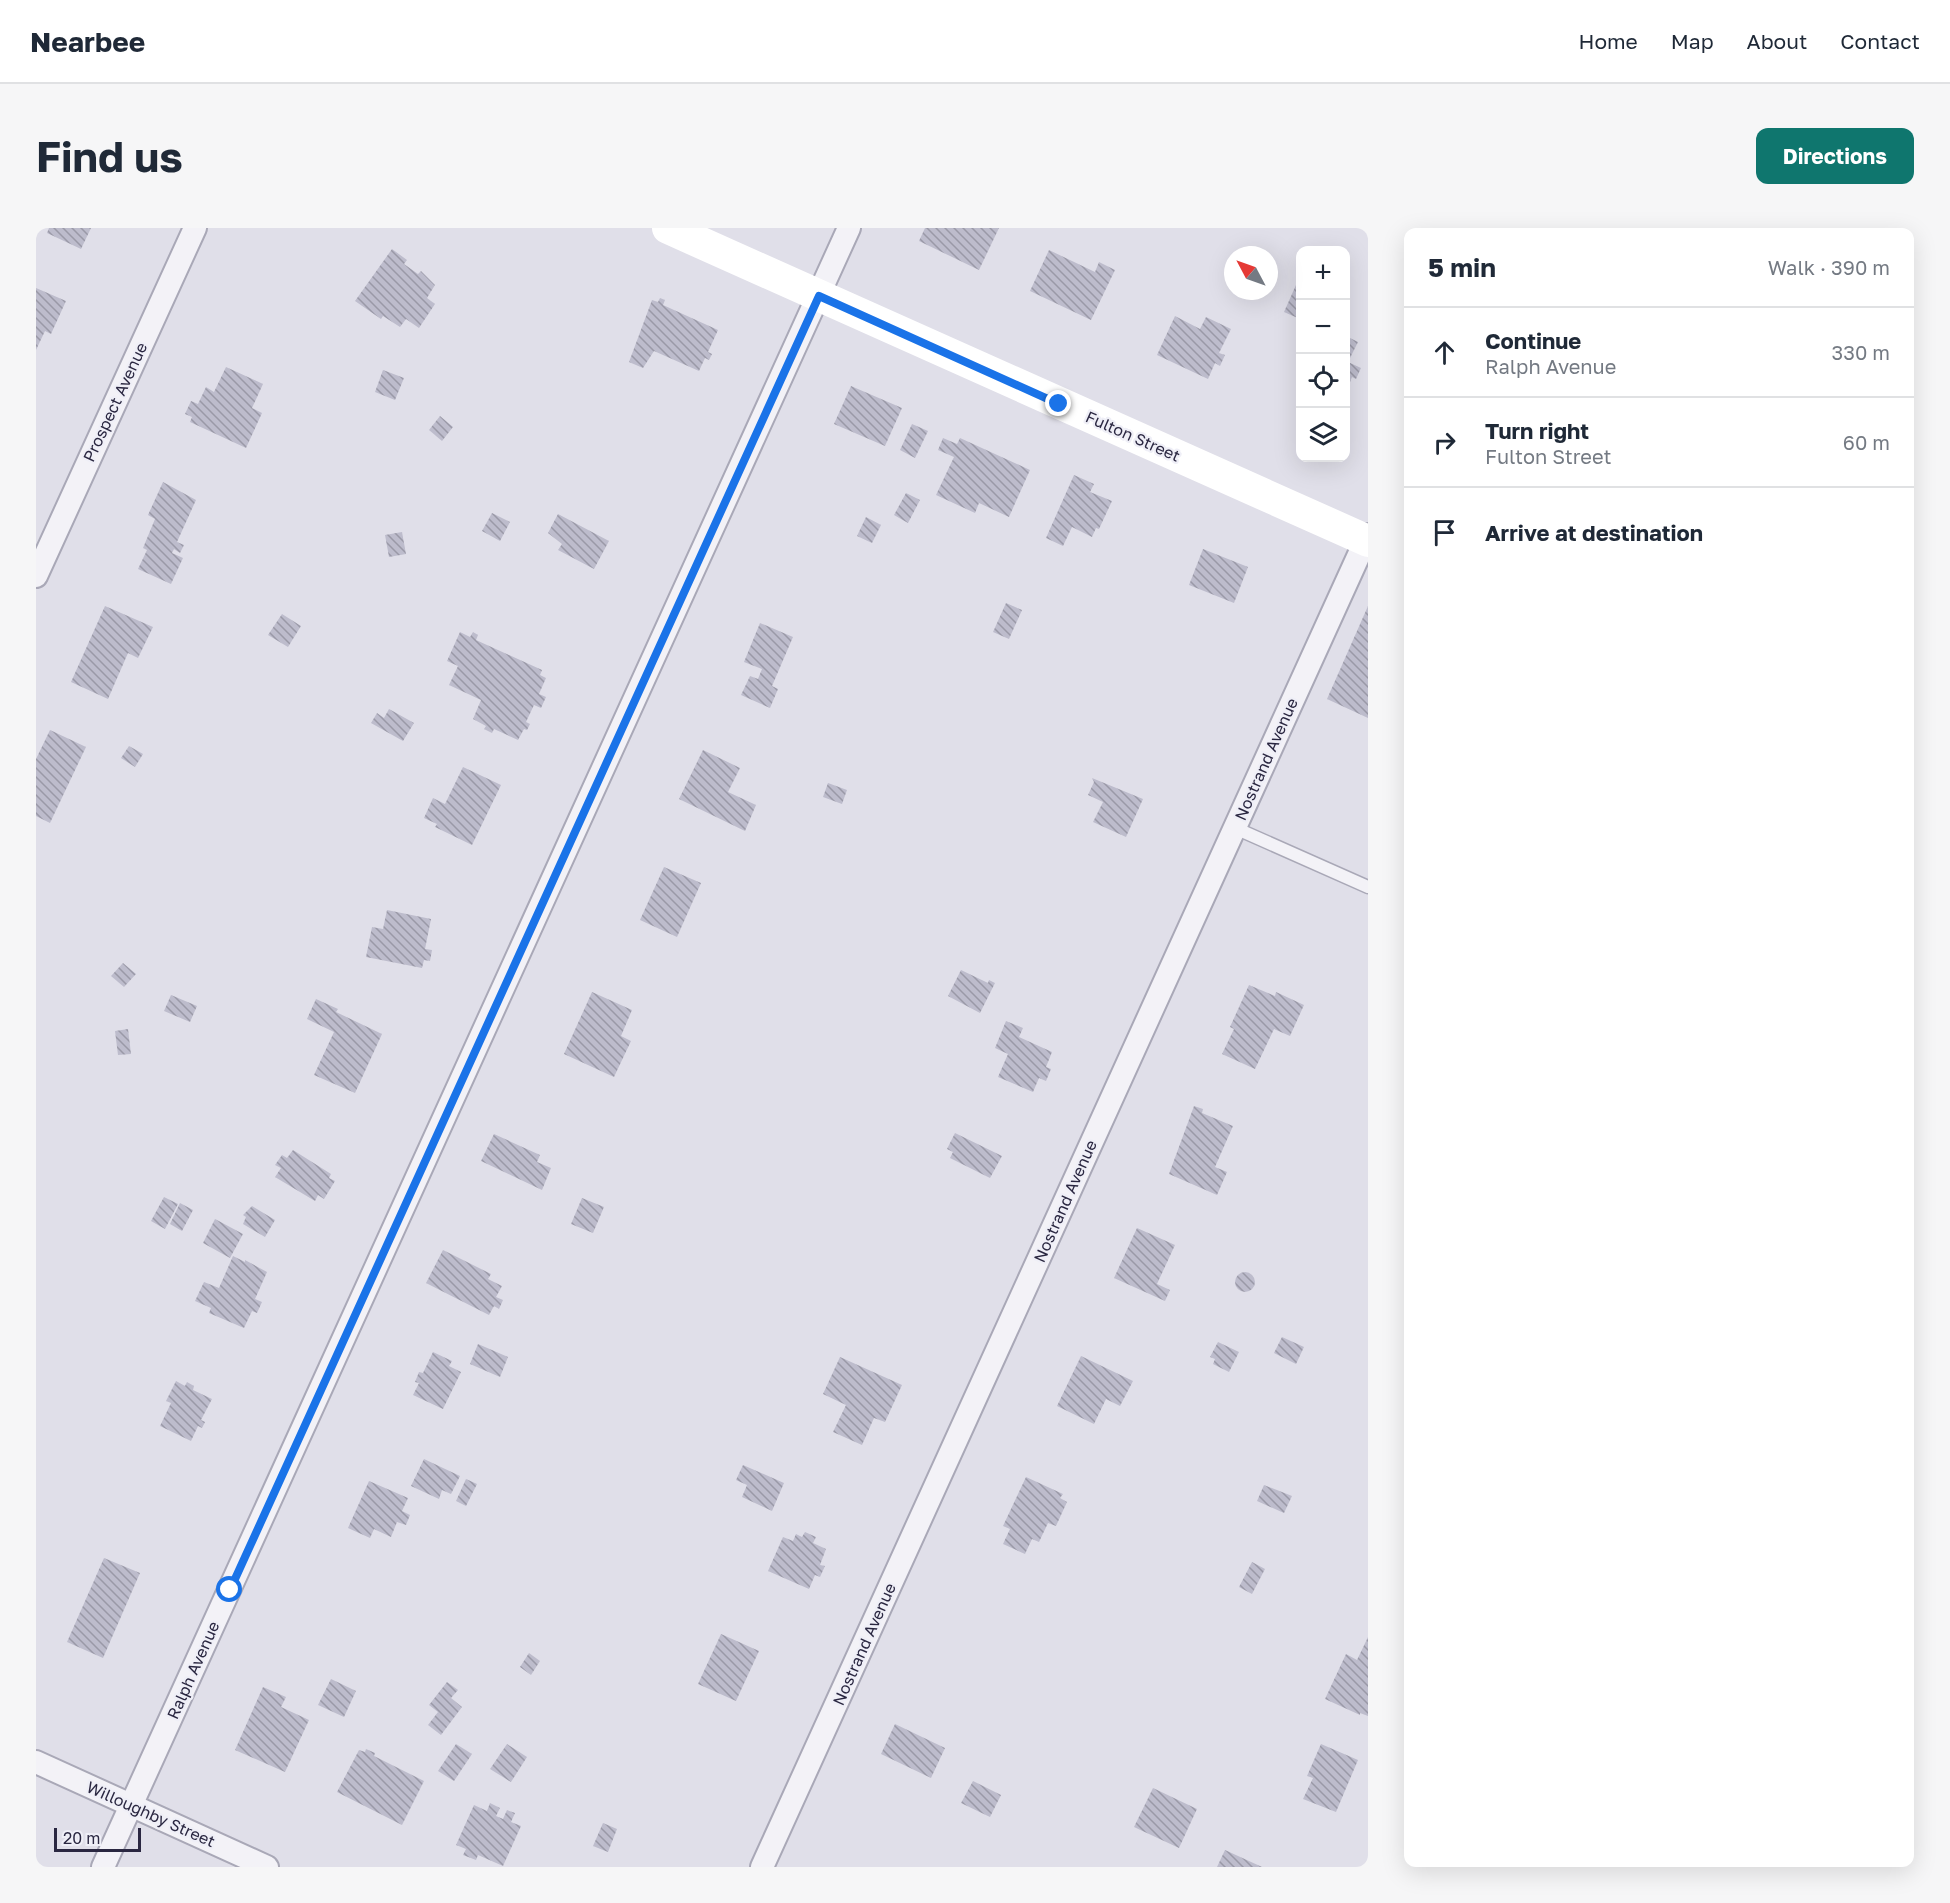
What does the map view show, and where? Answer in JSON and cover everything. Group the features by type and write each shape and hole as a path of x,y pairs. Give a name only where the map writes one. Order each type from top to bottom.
{"street":[{"name":"Prospect Avenue","path":"36,576 195,228"},
{"name":"Fulton Street","path":"668,228 1367,539"},
{"name":"Ralph Avenue","path":"104,1867 849,228"},
{"name":"Nostrand Avenue","path":"762,1867 1367,539"},
{"name":"Willoughby Street","path":"36,1762 267,1867"}],"lane":[{"path":"1235,828 1368,887"}],"building":[{"path":"49,228 91,228 81,249 47,233"},
{"path":"925,228 999,228 979,270 919,241"},
{"path":"392,249 407,260 404,264 418,274 421,271 435,285 427,298 435,304 419,328 406,319 400,327 383,316 381,319 355,301"},
{"path":"1049,250 1095,272 1099,262 1115,270 1091,320 1030,291"},
{"path":"1296,285 1296,317 1284,312"},
{"path":"36,288 66,301 51,334 45,331 36,350"},
{"path":"660,298 665,300 663,305 718,330 708,352 712,354 709,360 705,358 699,371 654,351 643,368 629,362 652,300 658,302"},
{"path":"1175,316 1200,329 1206,317 1231,329 1219,353 1225,355 1220,366 1215,363 1208,379 1157,355"},
{"path":"1350,338 1358,342 1350,358"},
{"path":"1350,363 1361,368 1356,379 1352,377 1350,382"},
{"path":"226,367 263,384 252,408 262,413 246,448 190,422 192,417 185,414 191,401 198,404 206,387 214,392"},
{"path":"383,370 404,378 395,400 375,392"},
{"path":"851,386 902,408 885,446 834,424"},
{"path":"440,416 453,427 442,441 429,430"},
{"path":"912,424 928,431 915,458 900,450"},
{"path":"943,438 957,444 960,438 1030,470 1009,517 979,503 975,513 936,495 954,457 938,450"},
{"path":"1074,475 1094,484 1090,492 1112,501 1099,529 1096,528 1092,537 1072,527 1063,546 1046,538"},
{"path":"163,482 196,500 177,542 184,545 180,553 174,549 172,553 183,558 171,584 138,569 147,550 143,548 155,519 148,515"},
{"path":"906,493 920,500 908,523 894,515"},
{"path":"492,513 510,522 500,541 482,531"},
{"path":"558,514 609,541 594,569 558,550 562,544 548,533"},
{"path":"866,517 881,525 872,543 857,536"},
{"path":"402,532 406,554 389,557 385,535"},
{"path":"1203,549 1248,567 1234,603 1189,585"},
{"path":"1006,603 1022,610 1009,639 993,632"},
{"path":"105,606 153,627 138,658 128,653 108,699 71,682"},
{"path":"1368,606 1368,718 1327,699"},
{"path":"282,614 301,626 288,647 268,635"},
{"path":"760,623 793,637 772,686 778,689 770,708 741,695 750,676 758,679 762,669 744,662"},
{"path":"460,632 470,637 473,632 478,635 476,640 542,670 540,675 546,678 539,694 546,697 541,708 534,705 526,722 530,724 518,740 494,729 492,733 484,729 486,726 473,719 481,700 449,685 458,666 447,661"},
{"path":"389,709 414,723 403,741 371,723 377,713 384,718"},
{"path":"50,730 86,747 50,823 36,816 36,759"},
{"path":"129,746 143,754 135,767 121,758"},
{"path":"703,750 740,768 728,792 756,805 745,831 679,799"},
{"path":"463,767 501,785 472,845 435,827 437,824 424,818 433,798 445,804"},
{"path":"1092,778 1143,799 1126,837 1093,822 1103,802 1088,795 1094,782"},
{"path":"828,783 847,790 842,804 823,797"},
{"path":"664,867 701,883 677,937 640,920"},
{"path":"387,910 431,919 425,949 432,950 430,961 424,960 422,968 366,957 372,927 383,929"},
{"path":"123,963 136,974 124,987 111,976"},
{"path":"961,970 988,983 989,980 995,983 980,1013 948,996"},
{"path":"1249,985 1275,996 1276,992 1304,1005 1290,1036 1274,1029 1255,1069 1222,1054 1234,1029 1230,1027"},
{"path":"592,992 632,1010 621,1036 631,1041 614,1077 564,1054"},
{"path":"171,995 197,1006 190,1022 164,1011"},
{"path":"316,999 338,1009 336,1012 382,1034 355,1093 314,1075 334,1032 307,1019"},
{"path":"1006,1021 1023,1028 1019,1037 1052,1052 1046,1067 1051,1069 1046,1081 1039,1078 1033,1092 998,1077 1008,1054 995,1048"},
{"path":"128,1029 131,1054 118,1055 115,1031"},
{"path":"1194,1106 1203,1109 1202,1113 1233,1126 1215,1167 1227,1172 1217,1195 1169,1174"},
{"path":"955,1133 1002,1156 990,1178 950,1158 953,1152 947,1149"},
{"path":"494,1134 540,1155 537,1162 551,1168 542,1190 481,1161"},
{"path":"293,1150 331,1174 329,1178 335,1181 324,1199 318,1195 315,1201 275,1177 281,1168 275,1165 282,1155 287,1158"},
{"path":"164,1197 178,1204 165,1229 151,1221"},
{"path":"582,1198 604,1207 593,1233 571,1224"},
{"path":"180,1203 193,1210 182,1231 170,1224"},
{"path":"252,1206 275,1220 265,1237 243,1224 246,1217 243,1215"},
{"path":"215,1219 243,1234 230,1258 203,1243"},
{"path":"1137,1228 1175,1245 1157,1284 1170,1290 1165,1301 1114,1278"},
{"path":"443,1250 491,1274 488,1279 502,1286 496,1297 503,1300 499,1309 494,1306 489,1315 426,1283"},
{"path":"233,1256 267,1272 255,1299 262,1302 257,1313 252,1311 244,1328 209,1313 211,1308 195,1301 204,1282 219,1288"},
{"path":"1245,1272 1252,1275 1255,1282 1252,1289 1245,1292 1238,1289 1235,1282 1238,1275"},
{"path":"1282,1337 1304,1347 1296,1364 1274,1353"},
{"path":"1218,1342 1239,1352 1229,1372 1213,1364 1215,1359 1210,1357"},
{"path":"478,1344 508,1357 500,1377 470,1364"},
{"path":"433,1352 452,1361 449,1366 461,1372 443,1409 413,1395 419,1383 415,1382 419,1372 423,1373"},
{"path":"1081,1356 1133,1381 1120,1406 1106,1399 1094,1424 1057,1406"},
{"path":"840,1357 902,1385 885,1422 874,1418 862,1445 833,1432 846,1405 823,1394"},
{"path":"176,1381 185,1386 187,1382 194,1386 193,1390 212,1399 201,1420 205,1422 202,1428 198,1426 191,1441 160,1426 171,1403 166,1401"},
{"path":"424,1459 460,1476 451,1494 442,1490 439,1499 411,1486"},
{"path":"743,1465 784,1483 772,1511 742,1497 747,1485 736,1480"},
{"path":"1026,1477 1063,1494 1060,1498 1067,1502 1056,1526 1048,1523 1039,1542 1032,1539 1025,1554 1003,1544 1010,1529 1003,1526"},
{"path":"466,1479 477,1484 466,1506 456,1501"},
{"path":"369,1481 408,1498 402,1511 410,1515 406,1525 397,1522 391,1537 374,1529 370,1538 348,1528"},
{"path":"1264,1485 1292,1496 1284,1513 1257,1501"},
{"path":"805,1532 816,1537 813,1543 826,1549 820,1565 825,1566 820,1577 815,1575 809,1589 768,1571 783,1537 793,1541 796,1534 802,1537"},
{"path":"104,1558 140,1573 103,1658 67,1642"},
{"path":"1252,1562 1265,1569 1252,1594 1239,1587"},
{"path":"721,1634 759,1651 736,1701 698,1684"},
{"path":"1368,1637 1368,1716 1360,1713 1360,1715 1325,1699 1346,1654 1357,1660"},
{"path":"529,1653 540,1661 531,1675 520,1667"},
{"path":"331,1679 356,1691 344,1717 318,1705"},
{"path":"447,1682 458,1690 451,1698 462,1707 441,1735 428,1725 438,1712 429,1705"},
{"path":"263,1687 286,1697 281,1707 309,1720 285,1772 235,1750"},
{"path":"895,1724 945,1748 931,1778 881,1754"},
{"path":"456,1744 472,1754 454,1781 438,1771"},
{"path":"507,1744 527,1757 511,1782 490,1769"},
{"path":"1321,1744 1358,1760 1336,1812 1303,1799 1313,1778 1307,1776"},
{"path":"366,1749 375,1753 374,1756 424,1781 402,1825 337,1792 359,1750 365,1752"},
{"path":"973,1781 1001,1795 990,1817 961,1803"},
{"path":"1153,1788 1197,1809 1179,1848 1134,1827"},
{"path":"490,1803 500,1808 496,1816 503,1819 507,1810 515,1813 511,1822 521,1826 503,1866 478,1855 476,1860 463,1855 466,1849 456,1845 474,1805 487,1811"},
{"path":"603,1823 617,1829 608,1852 593,1846"},
{"path":"1225,1850 1262,1867 1217,1867"}],"route":[{"path":"230,1590 819,296 1059,404"}]}
